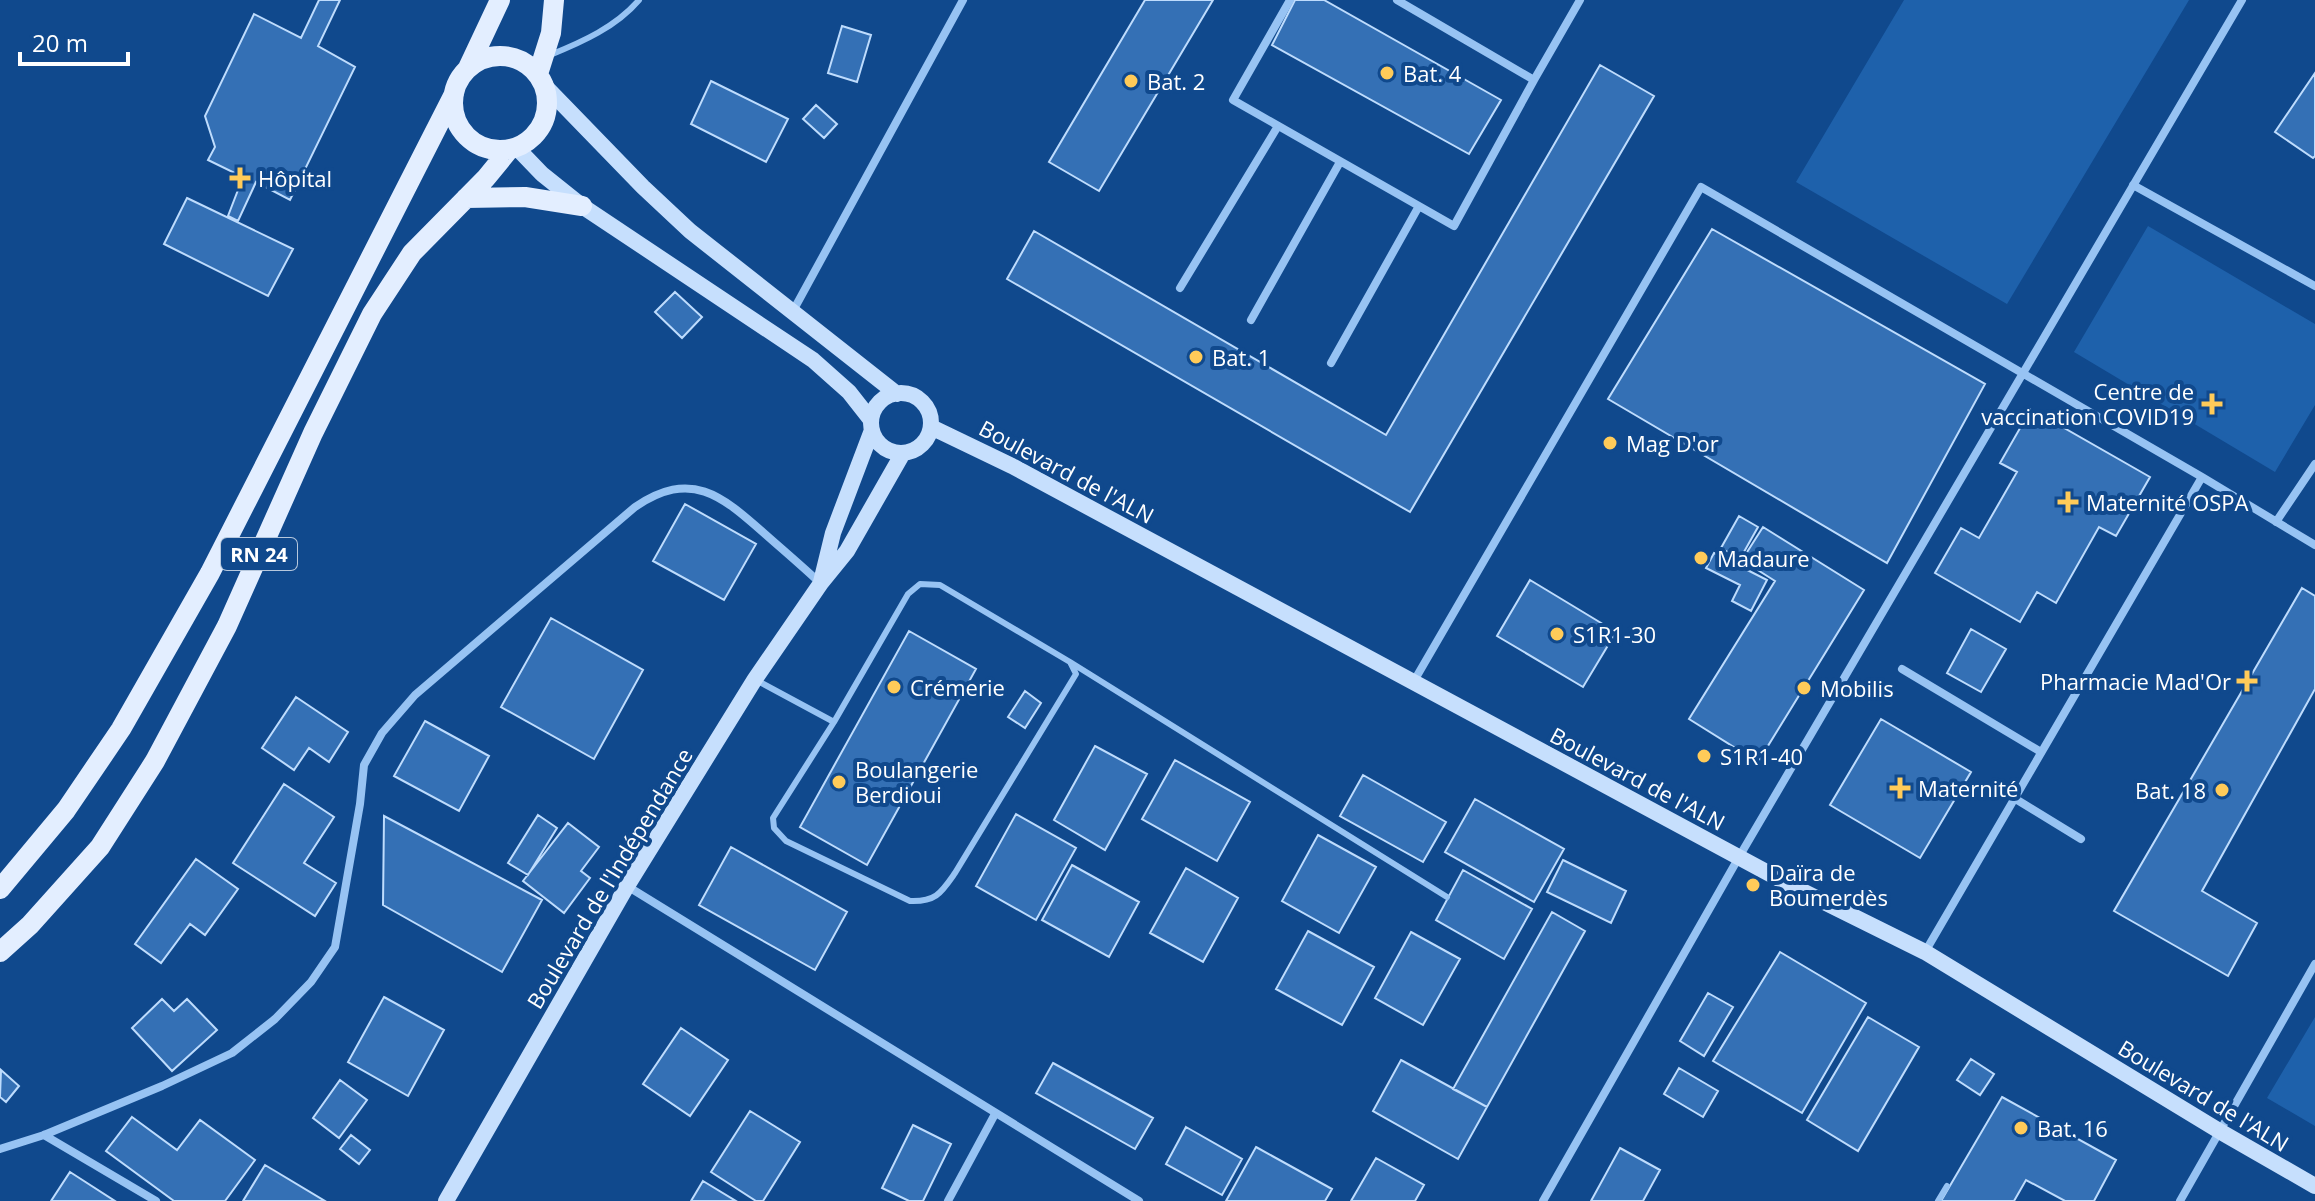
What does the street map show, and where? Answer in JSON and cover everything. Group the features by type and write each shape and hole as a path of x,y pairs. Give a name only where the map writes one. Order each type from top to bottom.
{"main road":[{"path":"468,68 500,0"},
{"path":"554,0 542,73 548,104 544,123 533,138 512,149 492,150 478,146 466,136 457,124 453,109 454,94 461,75 468,68 496,56 511,57 542,73 643,187 690,231 897,394"},
{"name":"RN 24","path":"0,889 66,810 121,729 195,599 454,94"},
{"path":"512,149 582,206 813,360 849,392 880,445 895,453 911,452 924,442 931,427 922,402 915,397 897,394 880,402 871,425"},
{"name":"RN 24","path":"0,952 30,925 100,847 155,761 227,626 313,433 372,314 412,253 512,149"},
{"path":"466,198 525,197 582,206"},
{"name":"Boulevard de l'Indépendance","path":"821,583 829,544 871,425"},
{"name":"Boulevard de l'ALN","path":"931,427 1012,466 1739,857 1925,952 2315,1186"},
{"name":"Boulevard de l'Indépendance","path":"446,1201 627,886 755,679 853,542 903,453"}],"street":[{"path":"792,312 963,0"},
{"path":"1290,0 1233,100 1454,226 1580,0"},
{"path":"1397,0 1534,80"},
{"path":"1543,1201 1739,857 2242,0"},
{"path":"1180,288 1278,126"},
{"path":"1251,320 1340,162"},
{"path":"2133,185 2315,286"},
{"path":"1414,681 1701,187 2315,545"},
{"path":"1331,363 1419,206"},
{"path":"2276,522 2315,464"},
{"path":"1925,952 2202,477"},
{"path":"0,1149 44,1135 232,1053 275,1019 311,982 335,947 364,765 382,733 415,695 635,507 650,497 668,491 705,491 737,509 821,583"},
{"path":"1902,669 2041,752"},
{"path":"2014,798 2081,839"},
{"path":"627,886 1139,1201"},
{"path":"2180,1201 2315,964"},
{"path":"948,1201 995,1114"},
{"path":"44,1135 156,1201"}],"lane":[{"path":"542,73 613,23 639,0"},
{"path":"1070,662 1076,674 955,873 942,892 928,902 910,901 786,841 774,828 773,818 834,722 908,594 920,584 940,585 1070,662 1447,897"},
{"path":"755,679 834,722"},
{"path":"1938,1201 1947,1186"}],"shaded area":[{"path":"1904,0 2189,0 2007,304 1796,182"},
{"path":"2148,226 2315,324 2315,405 2275,472 2074,352"},
{"path":"2315,1017 2315,1126 2267,1098"}],"building":[{"path":"319,0 340,0 318,46 355,67 290,200 256,182 238,221 228,216 243,177 208,160 215,147 205,116 254,14 301,38"},
{"name":"Bat. 2","path":"1145,0 1213,0 1099,191 1049,162"},
{"name":"Bat. 4","path":"1295,0 1324,0 1501,100 1469,154 1272,45"},
{"path":"842,26 871,35 857,82 828,73"},
{"name":"Bat. 1","path":"1600,65 1654,96 1410,512 1007,279 1034,231 1386,435"},
{"path":"2315,73 2315,156 2313,158 2275,132"},
{"path":"711,81 788,119 766,162 691,124"},
{"path":"816,105 837,124 824,138 803,119"},
{"path":"187,198 293,249 268,296 164,244"},
{"path":"1712,229 1985,384 1887,563 1608,399"},
{"path":"675,292 702,317 682,338 655,312"},
{"name":"Maternité OSPA","path":"2031,409 2150,477 2116,536 2099,527 2056,603 2037,592 2020,622 1935,573 1961,528 1979,538 2017,472 2000,463"},
{"path":"685,504 756,544 724,600 653,561"},
{"path":"1739,516 1758,527 1740,559 1721,548"},
{"path":"1763,527 1864,590 1758,762 1689,719 1775,581 1742,560"},
{"path":"1714,553 1767,580 1751,611 1732,601 1740,585 1706,568"},
{"name":"S1R1-30","path":"1530,580 1616,632 1583,687 1497,636"},
{"name":"Bat. 18","path":"2302,588 2315,596 2315,689 2202,891 2257,923 2228,976 2114,911"},
{"path":"551,618 643,670 594,759 501,707"},
{"path":"1971,629 2006,649 1981,692 1947,673"},
{"path":"909,631 976,669 867,865 800,827"},
{"path":"1025,691 1041,703 1025,728 1008,717"},
{"path":"296,697 348,732 329,762 309,748 294,770 262,748"},
{"name":"Maternité","path":"1881,719 1971,772 1920,858 1830,805"},
{"path":"425,721 489,756 459,811 394,776"},
{"path":"1095,746 1147,774 1105,850 1054,820"},
{"path":"1175,760 1250,802 1217,861 1142,819"},
{"path":"1363,775 1446,822 1423,862 1340,816"},
{"path":"284,784 334,817 304,863 336,883 315,916 233,863"},
{"path":"1475,799 1564,849 1534,902 1445,852"},
{"path":"1016,814 1076,848 1036,920 976,886"},
{"path":"538,815 557,828 528,875 508,863"},
{"path":"384,816 542,900 502,972 383,905"},
{"path":"568,823 599,847 581,871 590,878 564,913 523,881"},
{"path":"1318,835 1376,867 1339,933 1282,901"},
{"path":"731,847 847,912 815,970 699,905"},
{"path":"196,859 238,889 205,935 190,924 161,963 135,944"},
{"path":"1563,860 1626,891 1611,923 1547,892"},
{"path":"1072,865 1139,902 1109,957 1042,920"},
{"path":"1186,868 1238,898 1203,962 1150,933"},
{"path":"1463,870 1532,909 1504,959 1436,920"},
{"path":"1552,912 1585,931 1487,1107 1453,1089"},
{"path":"1308,931 1374,967 1342,1025 1276,989"},
{"path":"1411,932 1460,959 1423,1025 1375,998"},
{"path":"1780,952 1866,1003 1802,1113 1713,1061"},
{"path":"1708,993 1733,1007 1704,1056 1680,1041"},
{"path":"384,997 444,1030 408,1096 348,1062"},
{"path":"162,999 174,1011 187,999 217,1030 172,1071 132,1028"},
{"path":"1868,1017 1919,1047 1858,1151 1807,1120"},
{"path":"681,1028 728,1060 690,1116 643,1084"},
{"path":"1971,1059 1994,1074 1980,1095 1957,1080"},
{"path":"1401,1060 1487,1107 1458,1159 1373,1111"},
{"path":"1053,1063 1153,1118 1135,1149 1036,1093"},
{"path":"1679,1068 1718,1091 1703,1117 1664,1094"},
{"path":"1,1070 19,1086 6,1102 0,1097"},
{"path":"340,1080 367,1100 339,1138 313,1118"},
{"name":"Bat. 16","path":"2002,1097 2116,1160 2094,1201 2065,1201 2026,1180 2014,1201 1941,1201"},
{"path":"750,1111 800,1142 763,1201 756,1201 711,1172"},
{"path":"132,1117 177,1150 200,1120 255,1160 225,1201 174,1201 106,1151"},
{"path":"913,1125 951,1144 923,1201 909,1201 882,1188"},
{"path":"1186,1127 1242,1159 1222,1195 1166,1164"},
{"path":"351,1135 370,1150 359,1164 340,1149"},
{"path":"1256,1147 1332,1189 1325,1201 1226,1201"},
{"path":"1620,1148 1660,1170 1643,1201 1591,1201"},
{"path":"1376,1158 1424,1185 1415,1201 1351,1201"},
{"path":"265,1165 325,1201 243,1201"},
{"path":"70,1172 115,1201 51,1201"},
{"path":"703,1181 736,1201 691,1201"}],"place":[{"name":"Bat. 4","path":"1387,73"},
{"name":"Bat. 2","path":"1131,81"},
{"name":"Hôpital","path":"240,178"},
{"name":"Bat. 1","path":"1196,357"},
{"name":"Centre de vaccination COVID19","path":"2212,404"},
{"name":"Mag D'or","path":"1610,443"},
{"name":"Maternité OSPA","path":"2068,502"},
{"name":"Madaure","path":"1701,558"},
{"name":"S1R1-30","path":"1557,634"},
{"name":"Pharmacie Mad'Or","path":"2247,681"},
{"name":"Crémerie","path":"894,687"},
{"name":"Mobilis","path":"1804,688"},
{"name":"S1R1-40","path":"1704,756"},
{"name":"Boulangerie Berdioui","path":"839,782"},
{"name":"Maternité","path":"1900,788"},
{"name":"Bat. 18","path":"2222,790"},
{"name":"Daïra de Boumerdès","path":"1753,885"},
{"name":"Bat. 16","path":"2021,1128"}]}
